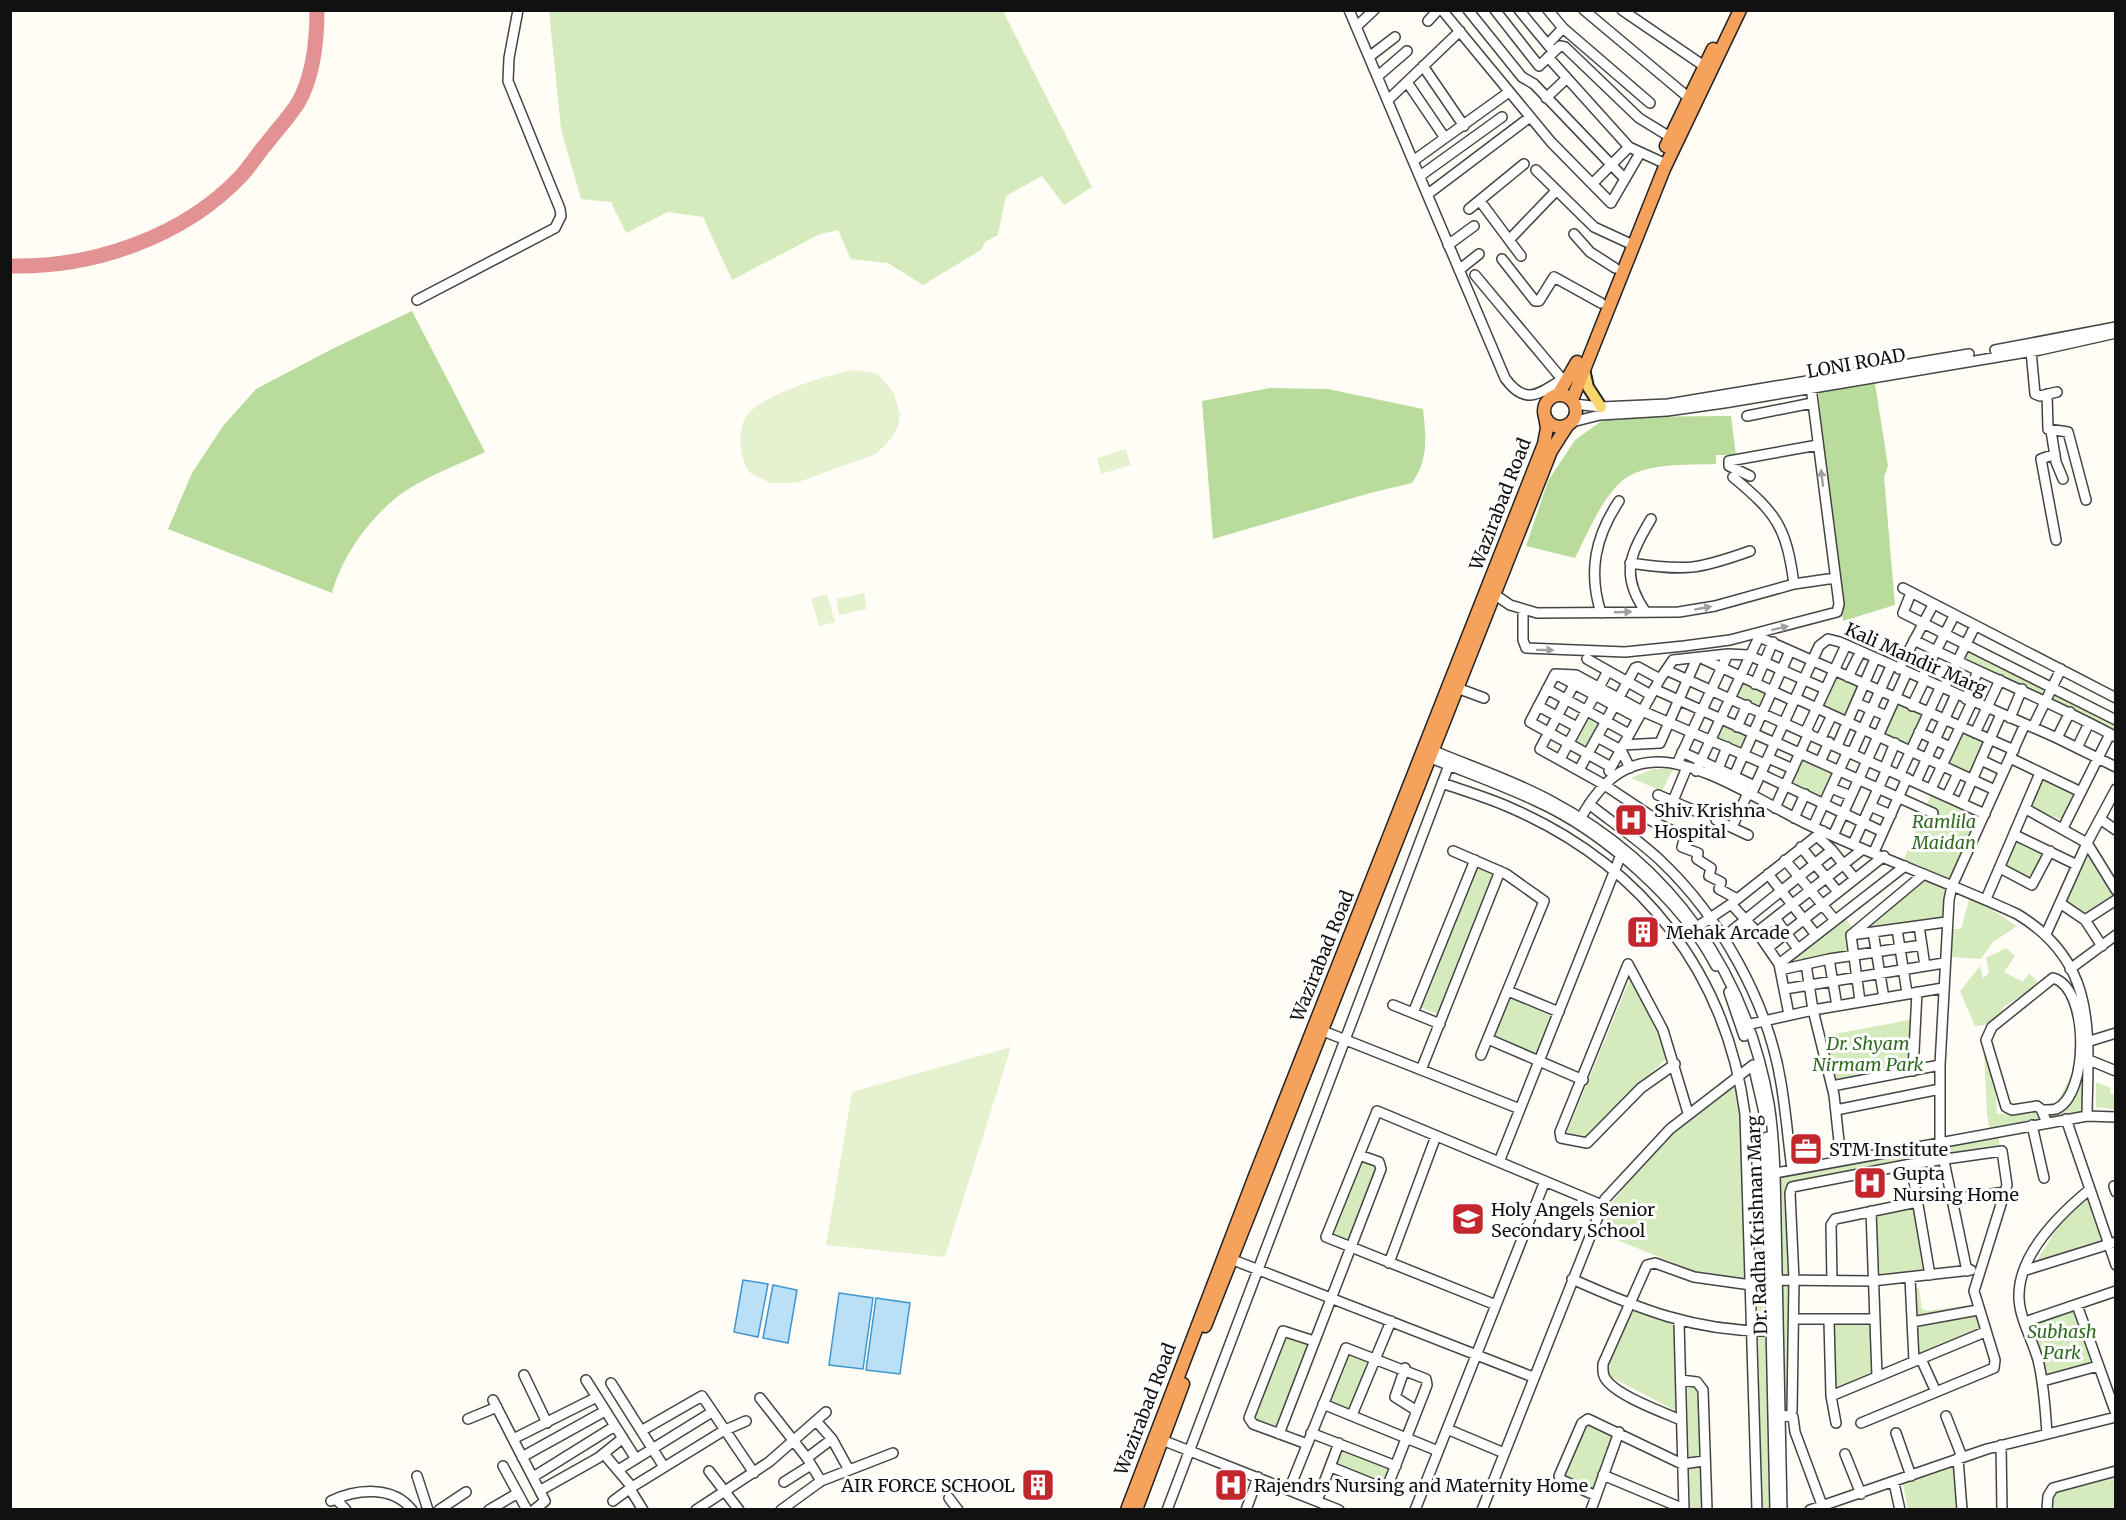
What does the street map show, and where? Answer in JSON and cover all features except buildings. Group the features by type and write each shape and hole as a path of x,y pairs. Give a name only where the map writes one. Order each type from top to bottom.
{"highway":[{"path":"1662,163 1670,136 1732,10"},
{"path":"1629,243 1615,268 1558,395 1547,401 1545,417 1554,426 1569,424 1576,411 1573,402 1584,366 1629,243 1662,163 1740,10"},
{"path":"1558,395 1573,402"},
{"name":"Wazirabad Road","path":"1136,1509 1228,1258 1323,1032 1544,444 1547,428 1545,417"},
{"name":"Wazirabad Road","path":"1127,1509 1427,752 1457,688 1551,451 1569,424"}],"main road":[{"path":"1584,366 1588,387 1604,409"}],"street":[{"path":"417,300 555,228 559,223 560,208 508,81 509,58 518,10"},
{"path":"1349,10 1499,368 1513,388 1522,395 1535,395 1567,377 1476,275"},
{"path":"1356,27 1374,10"},
{"path":"1428,21 1440,10 1530,117 1611,204 1640,153"},
{"path":"1468,10 1520,75 1625,178"},
{"path":"1519,10 1567,78 1629,147 1662,163"},
{"path":"1548,10 1563,28 1650,103"},
{"path":"1584,10 1689,98"},
{"path":"1622,10 1704,66"},
{"path":"1485,32 1498,14 1539,66 1563,28"},
{"path":"1388,100 1460,31"},
{"path":"1369,57 1395,37"},
{"path":"1550,51 1561,46 1565,47 1639,118 1670,136"},
{"path":"1378,76 1407,51"},
{"path":"1423,66 1464,126"},
{"path":"1546,98 1567,78"},
{"path":"1407,82 1445,138"},
{"path":"1413,161 1509,92"},
{"path":"1420,176 1502,117"},
{"path":"1428,195 1530,117"},
{"path":"1592,184 1629,147"},
{"path":"1468,209 1524,164"},
{"path":"1536,170 1594,227 1629,243"},
{"path":"1509,240 1556,192"},
{"path":"1480,201 1521,256"},
{"path":"1448,245 1474,226"},
{"path":"1574,234 1590,252 1615,268"},
{"path":"1459,270 1479,254"},
{"path":"1502,259 1534,301 1539,301 1554,277 1601,303"},
{"name":"LONI ROAD","path":"1604,409 1667,411 2115,327"},
{"name":"LONI ROAD","path":"1717,400 2031,351 2115,333"},
{"path":"2031,351 2035,394 2052,393 2047,426 2051,431 2063,479"},
{"path":"1523,610 1523,640 1526,648 1625,652 1730,640 1834,615 1839,603 1811,387"},
{"path":"1573,402 1604,409"},
{"path":"1747,416 1812,403"},
{"path":"1569,424 1604,409"},
{"path":"2051,431 2066,429 2068,432 2086,500"},
{"path":"1750,476 1729,466 1729,460 1818,445"},
{"path":"2055,454 2043,456 2041,460 2056,540"},
{"path":"1733,477 1767,508 1783,531 1789,547 1794,584"},
{"path":"1601,613 1595,593 1593,567 1601,533 1619,501"},
{"path":"1645,611 1632,588 1630,563 1636,544 1651,519"},
{"path":"1630,563 1679,570 1694,569 1750,551"},
{"path":"1494,594 1523,610 1548,614 1679,612 1715,606 1794,584 1835,578"},
{"path":"2115,698 1907,591 1902,612 2115,720"},
{"path":"1679,939 1712,918 1751,888 1817,832 1824,804 1839,770 1863,729 1880,691 1899,669 1933,605"},
{"path":"1912,706 1935,651 1954,616"},
{"path":"1908,778 1911,751 1919,732 1975,626"},
{"path":"1987,655 1996,637"},
{"path":"1673,801 1692,769 1701,761 1757,638 1773,642 1990,740 2040,773 2081,792"},
{"name":"Kali Mandir Marg","path":"1732,827 1761,774 1812,660 1823,642 1835,640 2057,738 2115,767"},
{"path":"1914,640 1957,662 2046,700 2113,736 2097,758 2063,828"},
{"path":"1755,684 1773,642"},
{"path":"1775,808 1800,753 1816,708 1846,645"},
{"path":"2007,665 2017,647"},
{"path":"1734,776 1790,651"},
{"path":"1848,677 1860,653"},
{"path":"1427,752 1449,765 1536,801 1579,822 1603,784 1652,692 1673,660 1728,654 1748,655 1825,689"},
{"path":"1677,764 1728,654"},
{"path":"1698,658 1773,692 1848,722 1995,790"},
{"path":"1597,737 1622,747 1660,743 1698,658"},
{"path":"2028,676 2038,658"},
{"path":"1587,659 1628,682 1775,742 1933,813"},
{"path":"1829,742 1848,722 1875,659"},
{"path":"1579,770 1638,667 1660,679"},
{"path":"1833,836 1895,699 1899,669"},
{"path":"1967,1271 1946,1160 1940,1142 1940,1065 1946,922 1952,886 1995,790 2012,754 2046,700 2061,669"},
{"path":"1666,670 1985,814"},
{"path":"1560,759 1608,671"},
{"path":"1931,789 1959,727 1978,671"},
{"path":"1611,767 1530,723 1555,674 1576,680 1640,714 1670,721 1744,754 1793,769"},
{"path":"1576,680 1540,749 1603,784 1651,816 1650,820 1684,837 1682,847 1698,853 1697,859 1711,868 1709,876 1721,882 1719,889 1734,901 1744,920 1757,932 1780,967 1789,1015"},
{"path":"1975,733 2001,680"},
{"path":"2076,700 2085,682"},
{"path":"1457,688 1484,698"},
{"path":"1546,689 1629,734"},
{"path":"1962,803 1990,740 2022,689"},
{"path":"2096,710 2105,693"},
{"path":"1768,947 1840,891 1877,858 1883,832 1898,798 1908,778 1927,758 1956,694"},
{"path":"1856,703 1887,716"},
{"path":"1737,727 1747,705"},
{"path":"1538,706 1577,727"},
{"path":"2057,738 2070,712"},
{"path":"1820,762 1829,742 1832,715"},
{"path":"2077,748 2089,723"},
{"path":"1919,732 1950,747"},
{"path":"1757,932 1843,864 1859,848 1863,822 1895,743"},
{"path":"1622,747 1630,768"},
{"path":"1718,769 1727,747"},
{"name":"Dr. Radha Krishnan Marg","path":"1427,752 1541,796 1646,870 1695,929 1727,974 1770,1106 1773,1278 1782,1509"},
{"path":"1682,752 1734,776 1775,808 1817,832 1833,836 1877,858 1986,899 2018,914 2046,934 2070,969 2086,1005 2090,1041 2088,1116"},
{"path":"1981,760 2004,771"},
{"path":"1603,784 1630,768 1650,762 1677,764 1751,791"},
{"path":"1167,1509 1449,765"},
{"path":"1947,796 1958,772"},
{"path":"1986,899 2016,835 2040,773"},
{"path":"1761,774 1883,832"},
{"path":"1442,783 1510,808 1544,824 1614,872 1640,896 1679,939 1693,959 1719,1011 1738,1076 1745,1114 1757,1509"},
{"path":"1831,788 1851,796"},
{"path":"2046,934 2087,843 2115,789"},
{"path":"1794,818 1805,794"},
{"path":"1658,795 1700,813"},
{"path":"1589,804 1659,859 1712,918 1724,937 1763,1020 1781,1082 1792,1169"},
{"path":"1870,806 1891,815"},
{"path":"2026,809 2087,843 2115,890"},
{"path":"2100,819 2115,830"},
{"path":"1716,820 1748,835"},
{"path":"1817,832 1843,864 1873,890"},
{"path":"2016,835 2077,865"},
{"path":"1801,847 1826,878 1854,905"},
{"path":"1724,937 1763,903 1832,850"},
{"path":"1453,851 1500,871 1544,901 1481,1055"},
{"path":"2000,868 2032,885 2050,851"},
{"path":"1499,1162 1622,853"},
{"path":"1877,858 1891,876"},
{"path":"1413,1013 1475,860"},
{"path":"1785,861 1835,920"},
{"path":"1780,967 1816,934 1903,867"},
{"path":"1903,867 1913,883"},
{"path":"1421,1070 1500,871"},
{"path":"1768,874 1816,934"},
{"path":"1853,932 1924,874"},
{"path":"1882,883 1894,898"},
{"path":"1751,888 1763,903"},
{"path":"1864,897 1875,913"},
{"path":"2085,920 2115,900"},
{"path":"2060,903 2085,920 2102,946"},
{"path":"1844,913 1853,932 1852,956 1860,1001"},
{"path":"1775,918 1798,949"},
{"path":"1853,932 1873,932 1946,922"},
{"path":"1919,926 1925,966"},
{"path":"1897,929 1903,969 1912,993 1913,1071"},
{"path":"1873,932 1884,998"},
{"path":"2070,969 2115,937"},
{"path":"1780,967 1922,945"},
{"path":"1829,959 1837,1006"},
{"path":"1806,963 1813,1010 1832,1086 1840,1160"},
{"path":"1785,989 1856,975 1944,963"},
{"path":"1675,1064 1641,1088 1589,1141 1580,1143 1564,1140 1560,1135 1628,964 1657,1017 1675,1064 1688,1113"},
{"path":"2042,1110 2056,1109 2069,1096 2079,1068 2079,1011 2071,992 2060,980 2053,978 1992,1028 1986,1040 2006,1107 2012,1110 2037,1106 2042,1110 2046,1123"},
{"path":"1775,1509 1770,1331 1773,1278 1768,1199 1772,1174 1765,1119 1744,1025 1860,1001 1943,988"},
{"path":"1508,991 1559,1012"},
{"path":"1393,1005 1440,1024"},
{"path":"1323,1032 1520,1109"},
{"path":"2090,1041 2115,1033"},
{"path":"1488,1040 1583,1080"},
{"path":"2089,1060 2115,1071"},
{"path":"1483,1509 1602,1204 1643,1156 1688,1113 1753,1065"},
{"path":"1832,1086 1940,1065"},
{"path":"1836,1110 1940,1089"},
{"path":"1496,1305 1328,1239 1326,1235 1377,1111 1602,1204"},
{"path":"1772,1174 2066,1119 2088,1116 2115,1118"},
{"path":"2066,1119 2089,1190 2112,1243 2115,1265"},
{"path":"2032,1125 2044,1179"},
{"path":"1389,1263 1436,1136"},
{"path":"1792,1411 1794,1319 1790,1193 1792,1187 1911,1164 2002,1151 2007,1179 2006,1192 1979,1269 1974,1291 1995,1360 1994,1368 1861,1423"},
{"path":"1280,1434 1381,1170 1379,1162 1359,1155"},
{"path":"1911,1164 1929,1275"},
{"path":"1415,1509 1545,1181"},
{"path":"2047,1432 2043,1381 2019,1295 2026,1270 2040,1240 2053,1223 2089,1190"},
{"path":"1953,1199 2006,1192"},
{"path":"1749,1202 1768,1199"},
{"path":"1832,1281 1832,1221 1838,1217 1917,1202"},
{"path":"1871,1211 1877,1377"},
{"path":"2026,1270 2112,1243"},
{"path":"1228,1258 1533,1377"},
{"path":"1681,1420 1629,1395 1610,1384 1603,1376 1603,1364 1647,1265 1652,1263 1694,1277 1751,1281 1773,1278 1872,1281 1979,1269"},
{"path":"1910,1278 1917,1360 1936,1392"},
{"path":"1572,1280 1628,1304 1680,1322 1752,1332 1770,1331"},
{"path":"2025,1322 2115,1291"},
{"path":"1810,1509 1861,1494 2001,1444 2115,1415 2077,1305"},
{"path":"1912,1322 1978,1310"},
{"path":"1794,1319 1874,1319"},
{"path":"1829,1320 1831,1396 1836,1423"},
{"path":"1352,1415 1391,1321"},
{"path":"1603,1475 1684,1509 1680,1322"},
{"path":"1306,1444 1251,1423 1249,1415 1283,1331 1314,1341"},
{"path":"1831,1396 1985,1332"},
{"path":"1289,1490 1346,1348 1423,1376 1428,1382 1386,1487 1331,1467"},
{"path":"2043,1381 2098,1366"},
{"path":"1405,1368 1395,1397 1417,1411"},
{"path":"524,1376 548,1423"},
{"path":"586,1380 636,1459"},
{"path":"1681,1380 1700,1383 1703,1390 1707,1509"},
{"path":"611,1383 664,1467"},
{"path":"641,1431 698,1396 705,1398 723,1431 754,1473"},
{"path":"513,1439 597,1397"},
{"path":"760,1398 809,1461 821,1481"},
{"path":"468,1419 495,1403 541,1490 545,1501 534,1509"},
{"path":"1323,1404 1438,1451"},
{"path":"522,1457 605,1411"},
{"path":"618,1470 712,1412"},
{"path":"696,1509 754,1473 817,1422 826,1412"},
{"path":"1780,1415 1793,1417 1795,1432 1822,1505"},
{"path":"1946,1416 1960,1458 1962,1509"},
{"path":"1596,1496 1562,1480 1560,1472 1585,1420 1591,1419 1682,1464 1704,1461"},
{"path":"613,1501 723,1431 746,1421"},
{"path":"817,1422 832,1439 849,1470"},
{"path":"533,1477 615,1426"},
{"path":"1447,1429 1504,1453"},
{"path":"1591,1509 1619,1432"},
{"path":"1311,1433 1396,1466"},
{"path":"1896,1433 1911,1476"},
{"path":"541,1490 604,1454 623,1438"},
{"path":"784,1482 832,1439"},
{"path":"1162,1440 1339,1509"},
{"path":"1317,1501 1339,1443"},
{"path":"2001,1444 2002,1509"},
{"path":"604,1454 631,1488 643,1509"},
{"path":"781,1509 821,1481 893,1454"},
{"path":"1845,1454 1861,1494"},
{"path":"503,1466 527,1509"},
{"path":"709,1471 739,1509"},
{"path":"2048,1509 2049,1496 2053,1488 2115,1471"},
{"path":"417,1476 428,1509"},
{"path":"1246,1509 1258,1478"},
{"path":"1894,1482 1898,1509"},
{"path":"346,1509 333,1500 357,1492 393,1494 404,1500 412,1509"},
{"path":"439,1509 465,1492"},
{"path":"489,1509 518,1493"},
{"path":"949,1498 958,1509"},
{"path":"1845,1499 1846,1509"}],"green space":[{"path":"549,11 1003,11 1092,187 1064,205 1042,176 1006,196 998,235 985,242 981,250 923,285 888,263 851,259 838,230 820,234 732,280 703,217 668,212 626,233 611,202 581,199 561,129"},
{"path":"412,311 485,452 411,487 380,512 347,556 332,593 168,529 192,473 223,426 256,389"},
{"path":"853,370 878,374 894,393 900,415 898,427 891,439 876,454 796,483 770,483 749,472 742,453 740,438 745,418 752,410 778,394 795,387"},
{"path":"1874,377 1888,466 1884,477 1895,605 1843,621 1818,390"},
{"path":"1270,388 1328,389 1423,409 1424,456 1412,483 1213,539 1202,401"},
{"path":"1731,416 1736,455 1716,455 1716,464 1674,465 1642,470 1623,480 1606,499 1575,558 1526,546 1548,481 1575,440 1607,417"},
{"path":"1126,449 1131,465 1101,474 1097,458"},
{"path":"864,593 867,609 839,615 836,599"},
{"path":"827,594 835,622 819,626 811,599"},
{"path":"1967,646 2045,686 2041,695 1960,661"},
{"path":"1835,671 1862,684 1846,719 1819,707"},
{"path":"1740,679 1770,693 1763,710 1732,696"},
{"path":"2056,691 2115,722 2115,734 2051,700"},
{"path":"1899,701 1926,713 1910,749 1882,736"},
{"path":"1587,713 1602,721 1586,751 1570,743"},
{"path":"1720,721 1751,735 1744,753 1713,739"},
{"path":"1961,729 1988,741 1972,777 1945,764"},
{"path":"1801,755 1837,772 1823,802 1788,785"},
{"path":"1653,769 1673,769 1662,791 1631,778"},
{"path":"2044,777 2074,791 2062,820 2030,807"},
{"name":"Ramlila Maidan","path":"1932,792 1980,815 1951,880 1904,859"},
{"path":"2016,838 2047,852 2033,882 2003,868"},
{"path":"2090,852 2115,890 2115,899 2085,919 2065,904"},
{"path":"1476,866 1495,873 1438,1014 1419,1007"},
{"path":"1925,877 1947,887 1945,921 1855,933"},
{"path":"1970,896 2017,926 1993,942 1981,959 1951,957 1951,929 1961,929"},
{"path":"1843,915 1853,928 1850,954 1782,964"},
{"path":"2006,948 2015,956 2004,972 2023,982 2029,973 2039,984 2002,1008 2004,1023 1975,1026 1960,991 1980,966 1983,978 1989,973 1986,958"},
{"path":"1630,979 1652,1018 1667,1058 1585,1139 1567,1132"},
{"path":"1510,996 1554,1015 1537,1057 1492,1038"},
{"name":"Dr. Shyam Nirmam Park","path":"1914,1019 1912,1070 1835,1084 1824,1036"},
{"path":"1011,1047 945,1257 826,1245 852,1092"},
{"path":"1993,1050 1997,1114 2043,1110 2044,1121 1990,1130 1987,1115 1984,1051"},
{"path":"2080,1060 2088,1062 2085,1111 2047,1120"},
{"path":"1738,1081 1746,1113 1751,1282 1699,1273 1602,1234 1612,1202 1663,1140"},
{"path":"2096,1082 2111,1088 2110,1093 2115,1095 2115,1109 2096,1107"},
{"path":"1999,1132 1999,1148 1792,1186 1793,1413 1781,1413 1778,1179"},
{"path":"1362,1157 1381,1164 1349,1242 1331,1235"},
{"path":"2091,1195 2105,1243 2033,1267 2059,1225"},
{"path":"1770,1201 1778,1509 1761,1509 1756,1202"},
{"path":"1916,1206 1928,1274 1874,1277 1873,1214"},
{"path":"1919,1287 1922,1308 1927,1311 1970,1305 1975,1302 1985,1330 1915,1360 1912,1290"},
{"name":"Subhash Park","path":"2079,1307 2099,1363 2043,1379 2027,1323"},
{"path":"1633,1309 1677,1326 1680,1413 1605,1374"},
{"path":"1876,1315 1877,1376 1835,1395 1833,1317"},
{"path":"1286,1331 1311,1341 1276,1430 1251,1420"},
{"path":"1349,1347 1373,1357 1351,1410 1327,1400"},
{"path":"1687,1380 1701,1381 1703,1509 1690,1509"},
{"path":"1587,1420 1615,1434 1593,1492 1563,1476"},
{"path":"1344,1447 1392,1466 1385,1485 1336,1465"},
{"path":"1960,1464 1962,1509 1908,1509 1902,1480"},
{"path":"2115,1475 2115,1509 2053,1510 2055,1485"}],"water":[{"path":"743,1280 768,1284 758,1337 734,1332"},
{"path":"773,1285 797,1290 788,1343 763,1338"},
{"path":"839,1293 873,1298 863,1369 829,1365"},
{"path":"876,1298 910,1303 900,1374 866,1370"}],"taxiway":[{"path":"10,266 73,261 135,245 165,232 193,216 219,197 242,175 298,103 307,82 313,58 317,10"}],"place":[{"name":"Shiv Krishna Hospital","path":"1631,820"},
{"name":"Mehak Arcade","path":"1643,932"},
{"name":"STM Institute","path":"1806,1149"},
{"name":"Gupta Nursing Home","path":"1870,1183"},
{"name":"Holy Angels Senior Secondary School","path":"1468,1219"},
{"name":"AIR FORCE SCHOOL","path":"1038,1485"},
{"name":"Rajendrs Nursing and Maternity Home","path":"1231,1485"}]}
